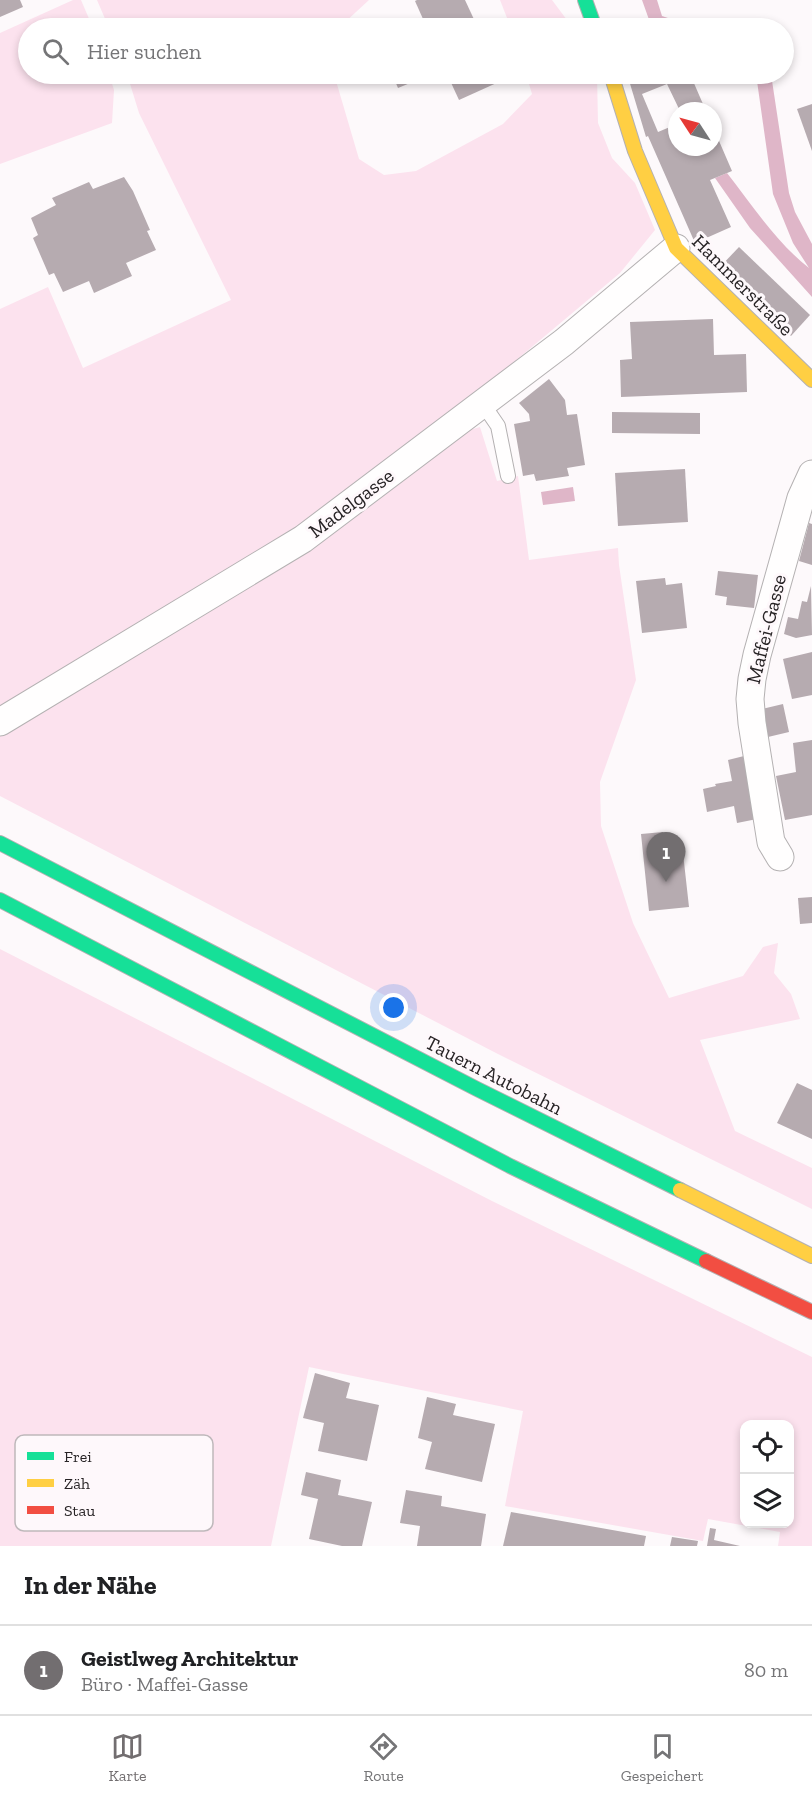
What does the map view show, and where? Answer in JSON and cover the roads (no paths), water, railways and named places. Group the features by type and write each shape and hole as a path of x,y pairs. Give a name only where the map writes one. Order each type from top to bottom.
{"main road":[{"path":"585,0 591,18"},
{"name":"Hammerstraße","path":"614,84 635,151 676,248 812,380"},
{"name":"Tauern Autobahn","path":"0,843 466,1084 812,1256"},
{"path":"0,900 510,1166 812,1312"}],"street":[{"name":"Madelgasse","path":"0,722 303,540 564,342 676,248"},
{"name":"Maffei-Gasse","path":"780,857 771,842 757,762 751,711 752,679 801,498 812,474"}],"lane":[{"path":"483,404 498,426 508,476"}],"place":[{"name":"Geistlweg Architektur","path":"666,882"}]}
